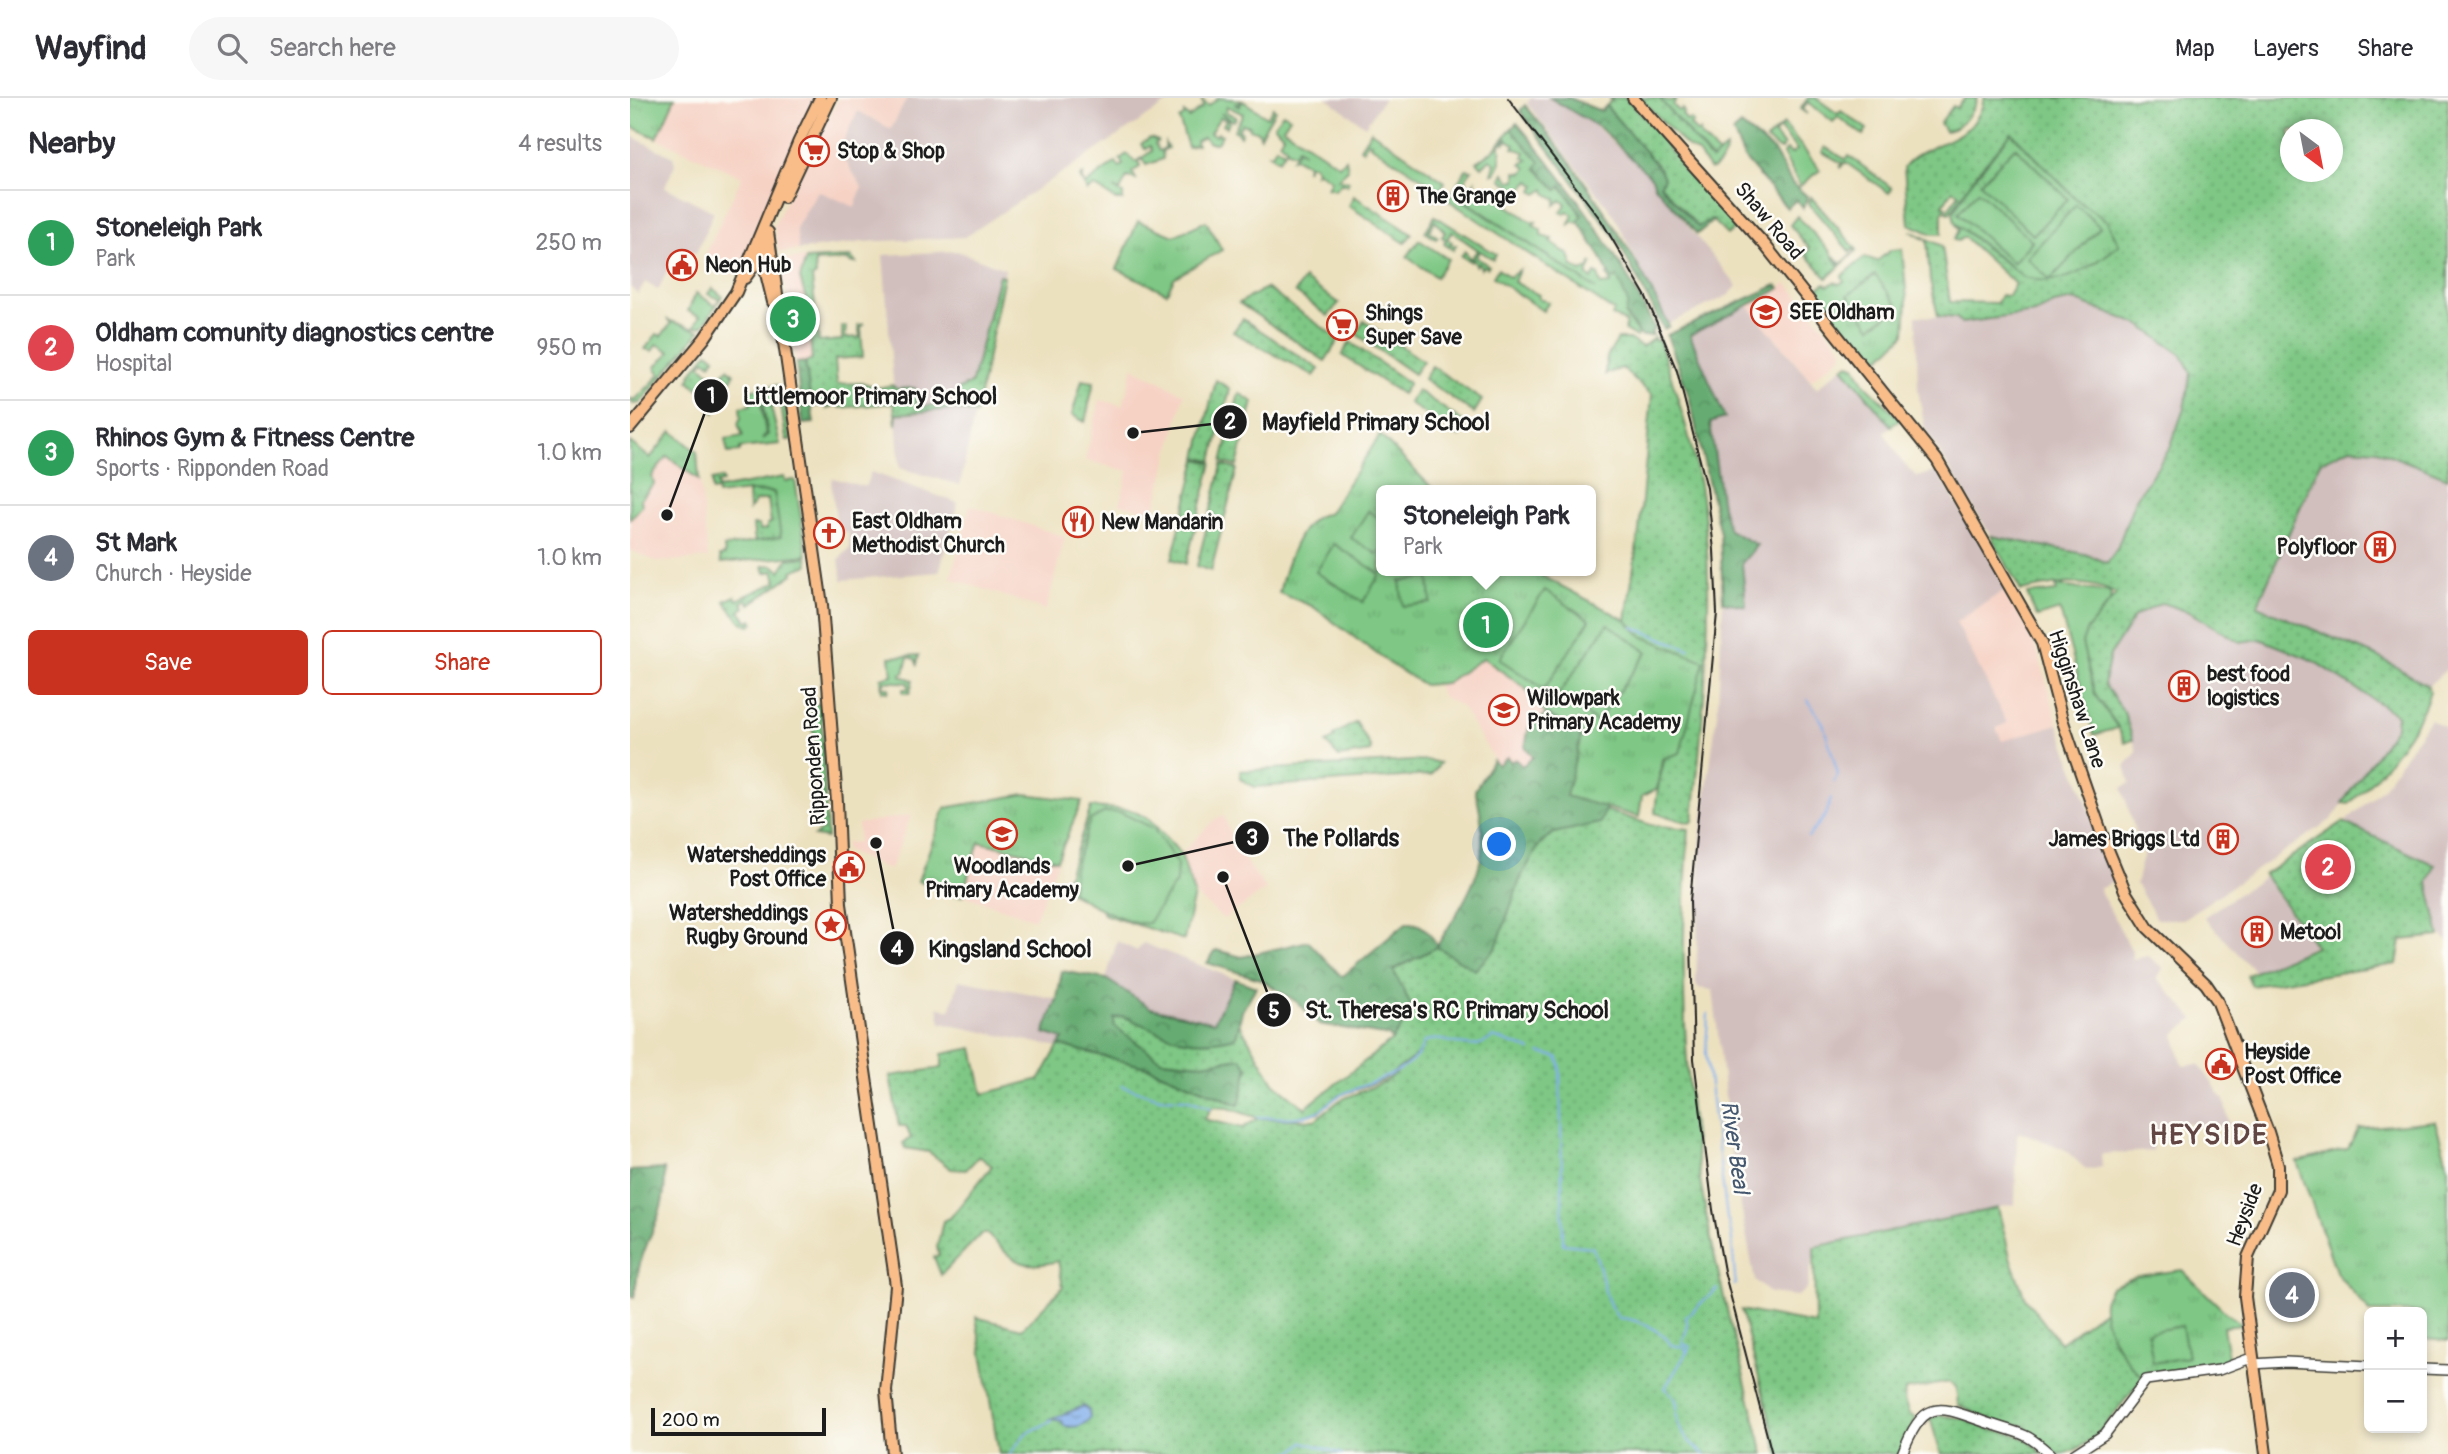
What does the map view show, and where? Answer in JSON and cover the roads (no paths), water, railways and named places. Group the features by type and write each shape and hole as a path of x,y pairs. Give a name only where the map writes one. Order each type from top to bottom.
{"main road":[{"path":"630,428 711,330 763,248 820,98"},
{"path":"763,248 831,98"},
{"name":"Shaw Road","path":"1633,98 1710,180 1870,374"},
{"name":"Ripponden Road","path":"763,248 767,283 778,307"},
{"name":"Ripponden Road","path":"763,248 779,299 778,307 822,605 830,690 841,904 896,1286 886,1391 892,1454"},
{"path":"745,278 767,283"},
{"name":"Higginshaw Lane","path":"1870,374 1932,452 2039,638 2062,719 2104,840 2126,893 2148,928 2199,977 2217,1000"},
{"name":"Heyside","path":"2217,1000 2268,1132 2279,1178 2276,1195 2248,1257 2245,1297 2251,1361 2266,1454"}],"street":[{"path":"2074,1454 2105,1434 2146,1380 2219,1370 2251,1361 2364,1366"},
{"path":"2427,1369 2448,1370"},
{"path":"1902,1454 1922,1418 1943,1409 2021,1431 2050,1454"}],"water":[{"path":"1084,1406 1089,1411 1090,1418 1082,1425 1064,1426 1062,1421 1051,1419"}],"waterway":[{"name":"River Beal","path":"1633,627 1689,649"},
{"name":"River Beal","path":"1808,700 1823,723 1838,774 1834,782"},
{"name":"River Beal","path":"1808,837 1826,815 1831,798"},
{"name":"River Beal","path":"1708,1013 1706,1053 1732,1242 1734,1285"},
{"path":"1257,1117 1295,1117 1317,1112 1339,1096 1400,1070 1419,1053 1424,1042 1442,1040 1475,1045 1493,1037 1531,1050"},
{"path":"1540,1053 1557,1057 1560,1064 1563,1244 1592,1247 1609,1302 1619,1318 1648,1326 1671,1345 1684,1347 1687,1353"},
{"path":"1122,1086 1160,1098 1186,1099 1211,1108"},
{"name":"River Beal","path":"1704,1454 1682,1433 1677,1417 1677,1402 1665,1388 1690,1347 1682,1343 1688,1326 1686,1317 1717,1289"},
{"path":"1010,1454 1025,1434 1052,1421"},
{"path":"1283,1454 1295,1450 1304,1442 1342,1454"}],"tram line":[{"path":"1508,98 1601,220 1646,297 1677,371 1707,488 1717,613 1690,901 1694,1059 1713,1210 1724,1271 1772,1454"}],"place":[{"name":"Stop & Shop","path":"814,151"},
{"name":"The Grange","path":"1393,196"},
{"name":"Neon Hub","path":"682,265"},
{"name":"SEE Oldham","path":"1766,312"},
{"name":"Rhinos Gym & Fitness Centre","path":"793,319"},
{"name":"Shings Super Save","path":"1342,325"},
{"name":"Mayfield Primary School","path":"1133,433"},
{"name":"Littlemoor Primary School","path":"667,515"},
{"name":"New Mandarin","path":"1078,522"},
{"name":"East Oldham Methodist Church","path":"829,533"},
{"name":"Polyfloor","path":"2380,547"},
{"name":"Stoneleigh Park","path":"1486,625"},
{"name":"best food logistics","path":"2184,686"},
{"name":"Willowpark Primary Academy","path":"1504,710"},
{"name":"Woodlands Primary Academy","path":"1002,834"},
{"name":"James Briggs Ltd","path":"2223,839"},
{"name":"Kingsland School","path":"876,843"},
{"name":"The Pollards","path":"1128,866"},
{"name":"Watersheddings Post Office","path":"849,867"},
{"name":"Oldham comunity diagnostics centre","path":"2328,867"},
{"name":"St. Theresa's RC Primary School","path":"1223,877"},
{"name":"Watersheddings Rugby Ground","path":"831,925"},
{"name":"Metool","path":"2257,932"},
{"name":"Heyside Post Office","path":"2221,1064"},
{"name":"St Mark","path":"2292,1295"}],"district":[{"name":"HEYSIDE","path":"2209,1135"}]}
